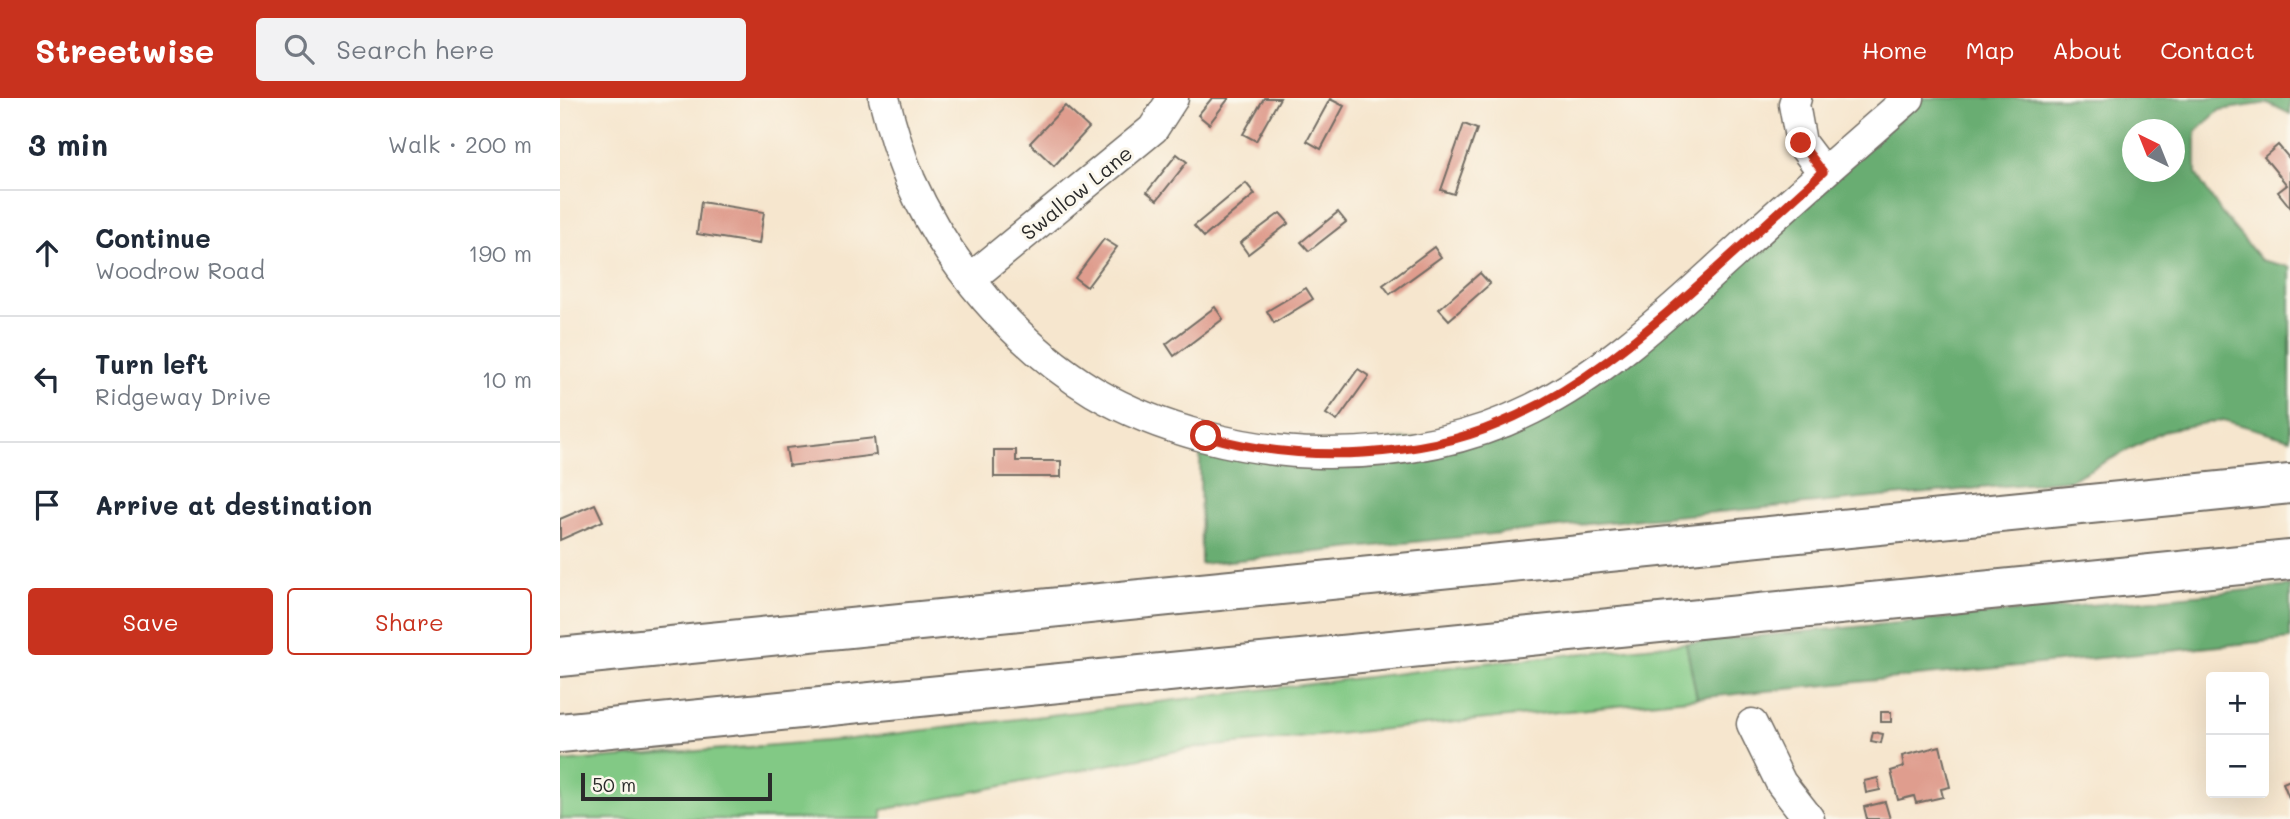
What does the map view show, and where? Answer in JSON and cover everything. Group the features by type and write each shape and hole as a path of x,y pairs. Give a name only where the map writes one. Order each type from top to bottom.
{"highway":[{"path":"560,657 2290,484"},
{"path":"560,733 2290,560"}],"street":[{"path":"884,98 900,152 917,195 970,278 1005,318 1053,363 1094,392 1149,417 1234,444 1307,453 1385,451 1423,446 1496,425 1567,390 1630,345 1909,98"},
{"name":"Swallow Lane","path":"970,278 1153,129 1173,98"},
{"path":"1796,98 1794,104 1801,143 1823,172"},
{"path":"1752,724 1781,783 1809,819"}],"green space":[{"path":"1924,98 2290,98 2290,114 2268,103 2220,110 2196,131 2196,174 2222,214 2261,260 2290,267 2290,439 2223,420 2167,430 2070,480 1597,523 1201,564 1200,450 1505,434 1831,178"},
{"path":"2290,586 2290,639 1697,698 1686,643"},
{"path":"1686,643 1697,698 1186,749 882,810 882,819 560,819 560,762 851,739 1485,663"}],"building":[{"path":"1212,98 1229,98 1209,124 1198,115"},
{"path":"1264,98 1280,98 1256,141 1243,134"},
{"path":"1330,99 1344,106 1321,149 1307,141"},
{"path":"1065,106 1089,128 1054,166 1030,143"},
{"path":"1464,124 1477,129 1454,194 1441,190"},
{"path":"2278,145 2290,159 2290,207 2278,192 2287,185 2264,157"},
{"path":"1177,154 1187,162 1157,200 1147,192"},
{"path":"1246,183 1255,194 1204,237 1194,226"},
{"path":"701,202 764,212 759,244 697,234"},
{"path":"1338,212 1346,222 1309,251 1301,242"},
{"path":"1280,213 1289,223 1248,254 1240,243"},
{"path":"1104,239 1117,247 1087,287 1075,278"},
{"path":"1434,247 1441,257 1390,294 1383,285"},
{"path":"1480,273 1490,284 1449,320 1439,309"},
{"path":"1306,288 1313,299 1274,323 1267,311"},
{"path":"1215,307 1223,319 1174,356 1166,344"},
{"path":"1358,369 1369,376 1337,421 1326,414"},
{"path":"874,438 876,455 789,466 786,448"},
{"path":"994,450 1016,450 1016,461 1061,461 1061,477 994,477"},
{"path":"595,504 603,521 560,540 560,519"},
{"path":"1881,712 1891,712 1891,722 1881,722"},
{"path":"1873,732 1883,734 1881,743 1871,741"},
{"path":"1940,746 1950,787 1941,789 1943,797 1916,803 1914,796 1898,800 1891,771 1904,767 1902,756"},
{"path":"1878,778 1880,790 1866,793 1864,781"},
{"path":"2290,780 2290,800 2283,783"},
{"path":"1885,802 1890,819 1867,819 1864,807"}],"route":[{"path":"1206,436 1234,444 1307,453 1385,451 1460,437 1496,425 1533,408 1567,390 1630,345 1823,172 1801,143"}]}
